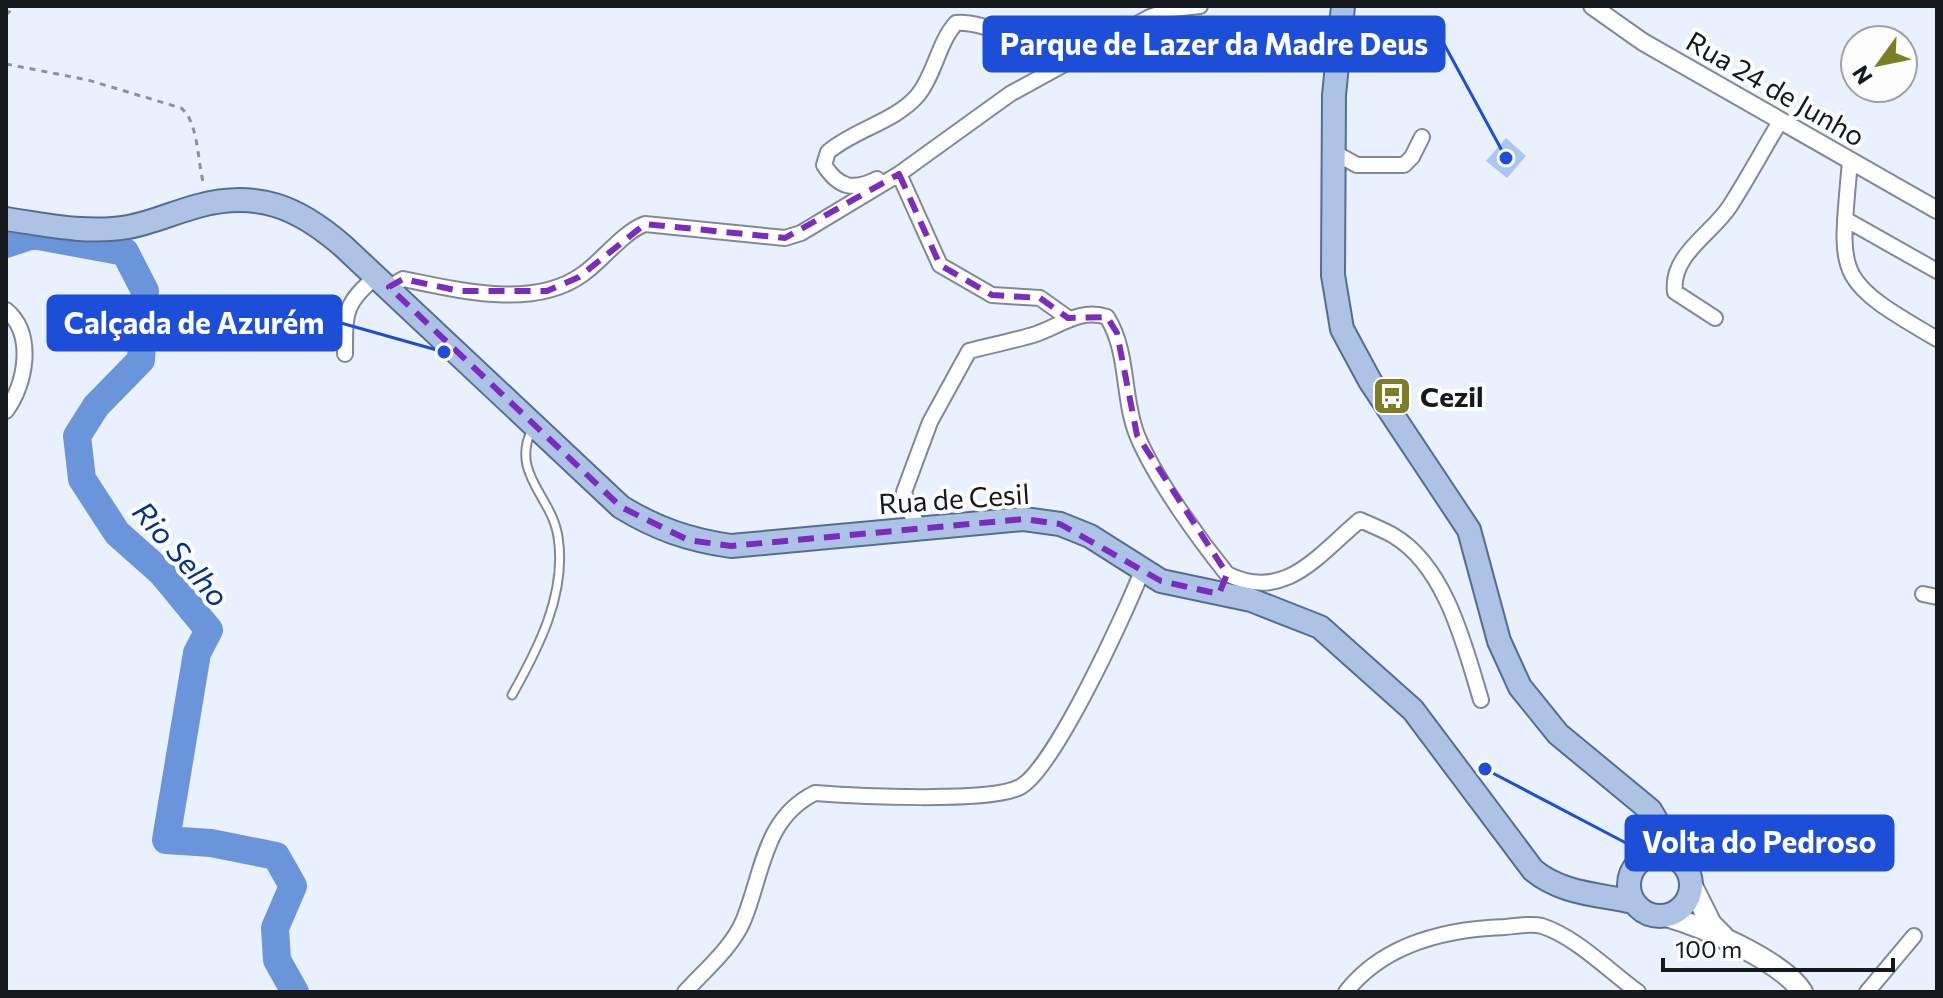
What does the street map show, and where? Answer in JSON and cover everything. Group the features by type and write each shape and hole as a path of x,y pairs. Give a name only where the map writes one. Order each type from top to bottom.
{"main road":[{"path":"1343,6 1336,58 1333,275 1338,315 1348,343 1469,530 1499,641 1520,687 1558,734 1650,810 1686,867 1711,924 1735,946"},
{"name":"Rua de Cesil","path":"6,219 94,231 129,227 233,199 275,203 322,228 621,507 649,525 688,540 731,546 1024,519 1060,524 1090,536 1161,581 1223,584 1290,612 1320,627 1354,654 1413,710 1533,870 1545,880 1569,890 1633,902"},
{"path":"1638,799 1646,821 1639,862 1629,883 1633,902 1647,914 1688,923 1735,946 1784,973 1805,990"},
{"path":"1569,890 1617,878 1639,862 1661,854 1680,860"},
{"path":"1666,916 1682,909 1692,886"}],"street":[{"path":"345,354 345,311 358,292 383,282 403,279 460,291 547,291 579,277 645,224 785,238 899,174 1010,94 1113,36 1172,9 1200,6"},
{"name":"Rua 24 de Junho","path":"1592,6 1643,42 1937,210"},
{"path":"1024,27 1007,32 988,31 970,22 956,23 948,32 919,93 905,109 839,143 828,152 824,165 833,179 846,187 861,187 892,172 899,174 940,265 992,295 1040,298 1068,318"},
{"path":"1715,318 1675,292 1674,280 1696,241 1728,210 1781,120"},
{"path":"1333,152 1357,165 1404,165 1412,157 1422,137"},
{"path":"1850,161 1843,250 1849,273 1858,286 1884,308 1937,339"},
{"path":"1845,219 1937,271"},
{"path":"6,310 19,326 24,344 22,384 6,411"},
{"path":"921,529 911,514 904,492 930,422 969,351 1038,333 1068,318 1099,314 1107,317 1117,333 1137,435 1223,584 1272,585 1290,578 1360,520 1397,537 1422,562 1455,615 1481,700"},
{"path":"685,992 729,943 744,921 769,842 782,816 797,802 815,793 1001,795 1034,776 1124,618 1142,571"},
{"path":"1346,992 1372,965 1429,937 1456,930 1540,925 1570,942 1638,992"},
{"path":"1867,992 1914,936"}],"lane":[{"path":"512,695 546,632 559,565 555,520 530,481 524,463 526,441 533,427"}],"path":[{"path":"6,15 15,6"},
{"path":"6,64 88,80 181,108 189,114 194,127 194,148 210,204"}],"highlighted area":[{"path":"899,174 940,265 992,295 1040,298 1068,318 1107,317 1117,333 1137,435 1227,574 1219,594 1161,581 1060,524 1024,519 731,546 688,540 621,507 389,287 403,279 460,291 547,291 579,277 645,224 785,238"}],"shaded area":[{"path":"1506,138 1526,156 1507,178 1486,161"}],"waterway":[{"name":"Rio Selho","path":"6,244 33,235 125,252 145,291 141,360 96,406 77,436 82,479 117,533 162,573 209,630 197,653 166,840 211,843 276,856 293,886 275,928 277,960 295,992"}],"place":[{"name":"Parque de Lazer da Madre Deus","path":"1506,158"},
{"name":"Calçada de Azurém","path":"444,352"},
{"name":"Cezil","path":"1392,396"},
{"name":"Volta do Pedroso","path":"1485,769"}]}
